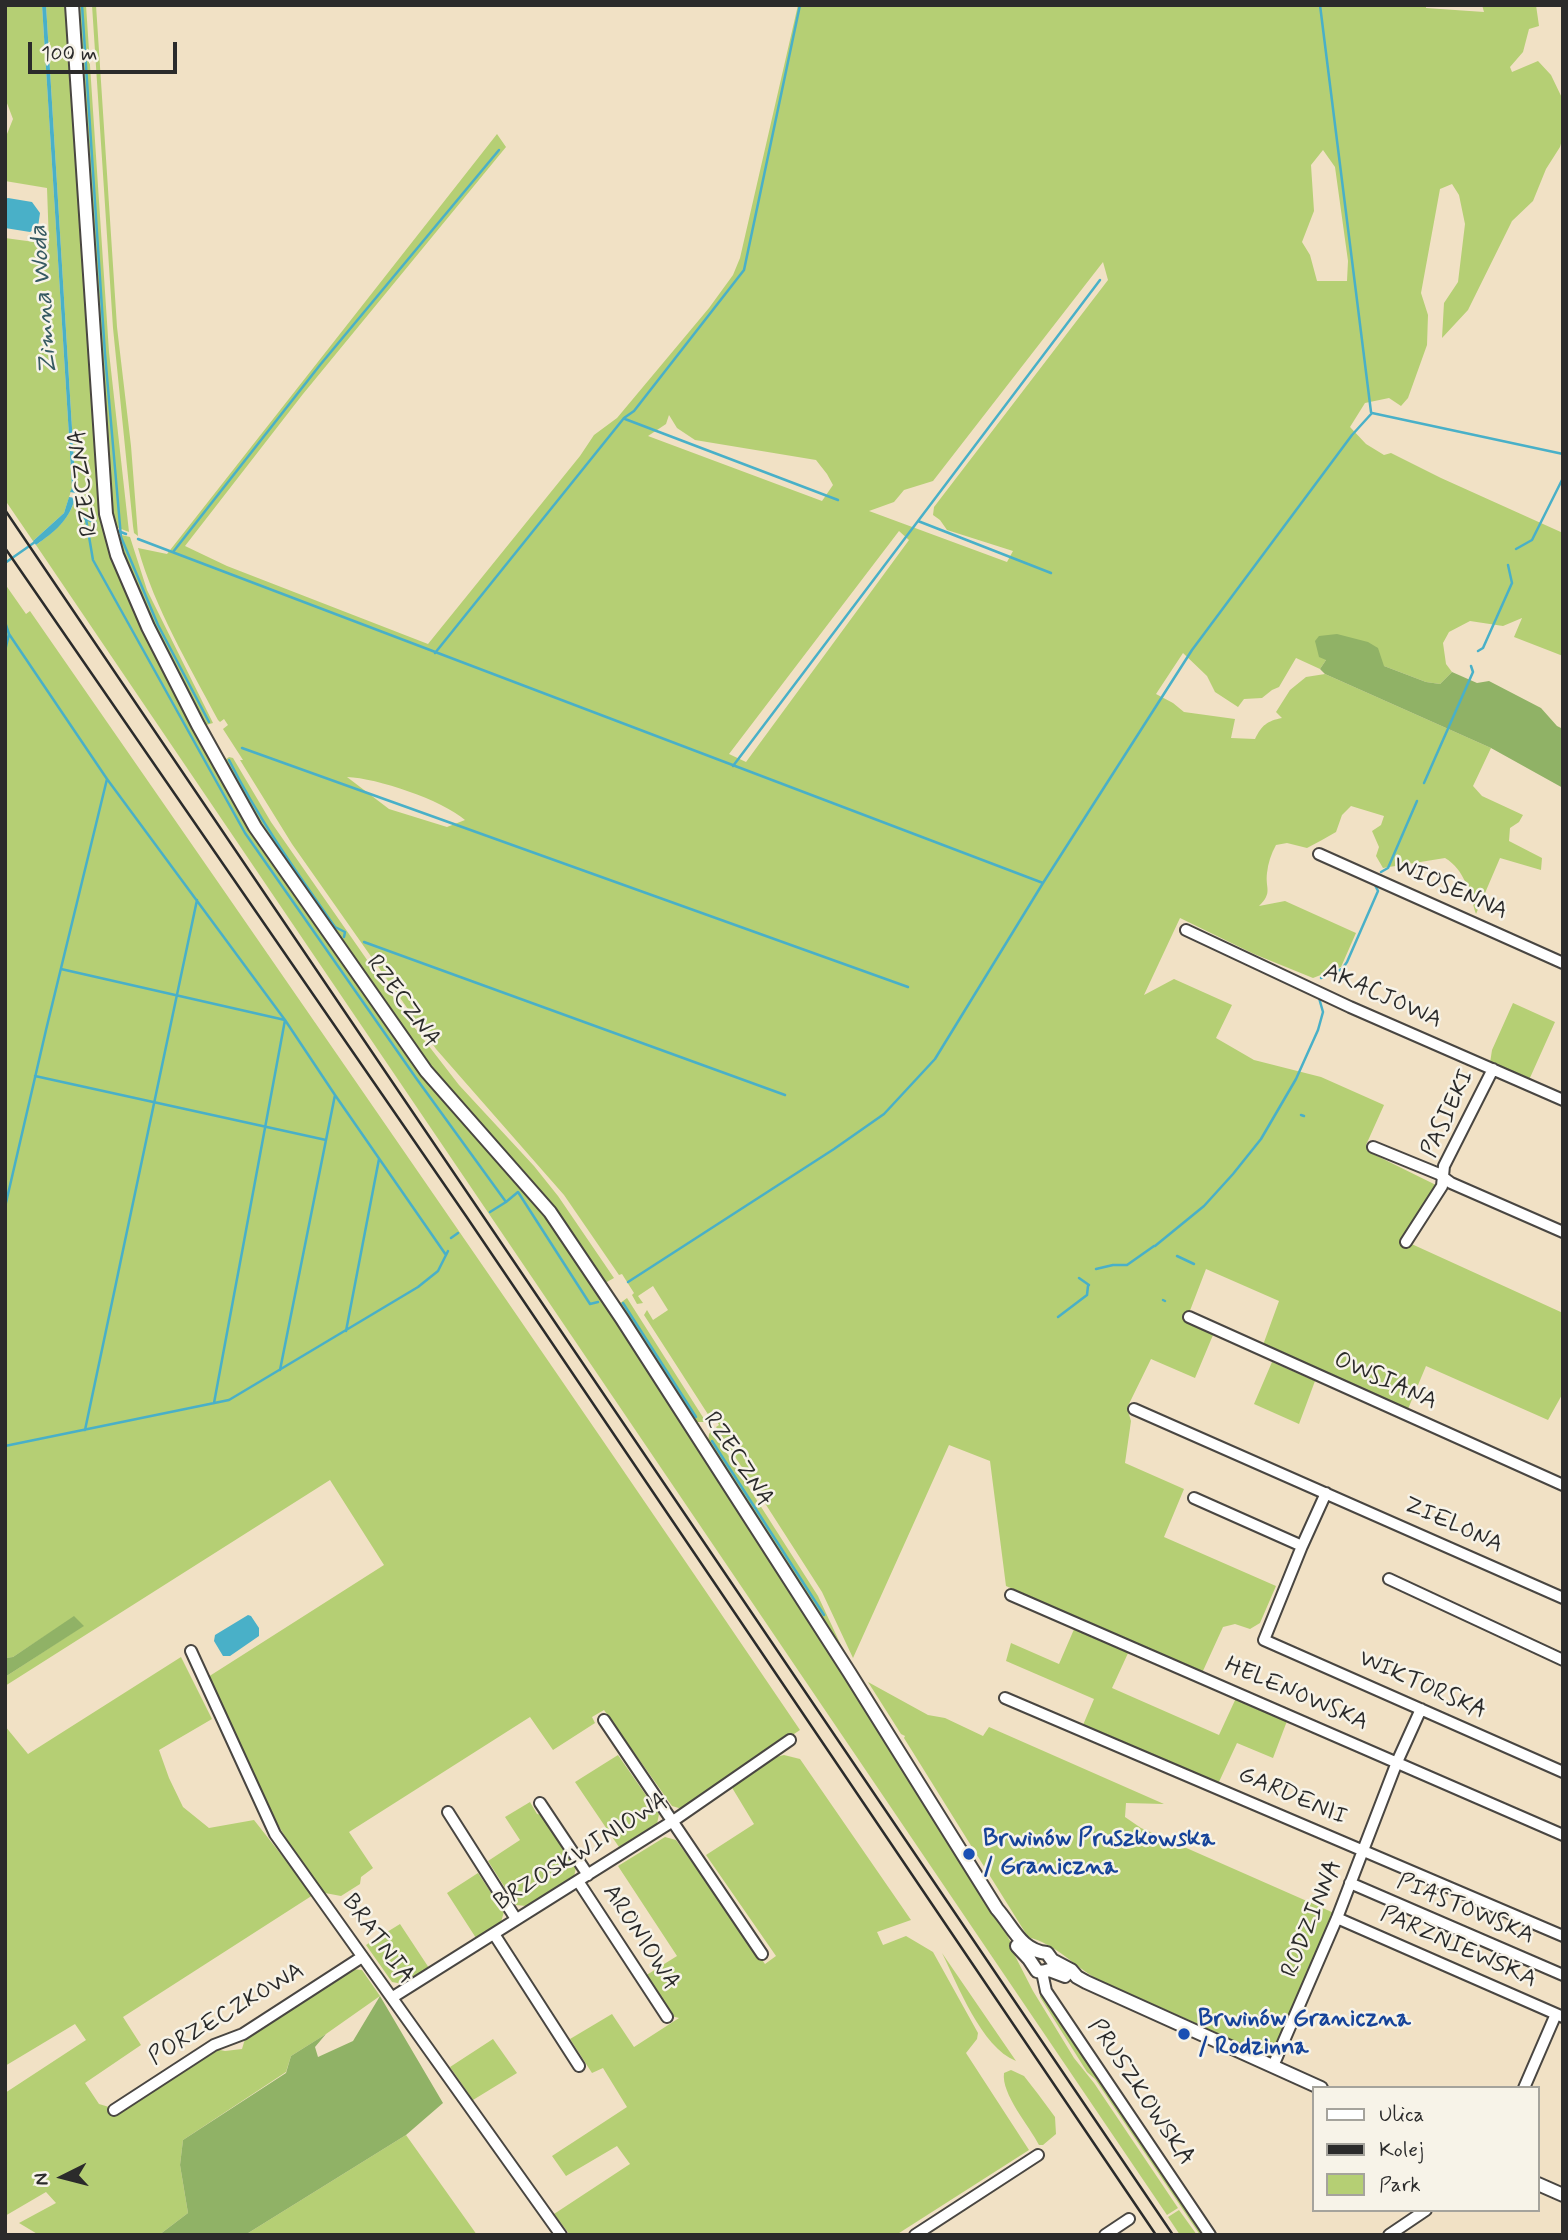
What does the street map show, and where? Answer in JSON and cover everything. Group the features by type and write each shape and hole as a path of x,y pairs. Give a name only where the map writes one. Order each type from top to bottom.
{"street":[{"name":"RZECZNA","path":"72,5 106,514 117,555 148,627 198,725 255,827 426,1071 550,1212 685,1417 997,1909 1004,1930 1043,1964"},
{"name":"WIOSENNA","path":"1320,854 1563,963"},
{"name":"AKACJOWA","path":"1186,930 1350,1007 1563,1100"},
{"name":"PASIEKI","path":"1406,1242 1442,1186 1445,1164 1493,1069"},
{"path":"1373,1147 1563,1232"},
{"name":"OWSIANA","path":"1189,1317 1563,1485"},
{"name":"ZIELONA","path":"1134,1409 1563,1598"},
{"path":"1194,1498 1302,1546 1326,1493"},
{"name":"WIKTORSKA","path":"1302,1546 1264,1640 1563,1772"},
{"path":"1389,1579 1563,1660"},
{"name":"HELENOWSKA","path":"1012,1595 1563,1835"},
{"name":"BRATNIA","path":"191,1651 275,1834 561,2235"},
{"name":"GARDENII","path":"1005,1698 1563,1936"},
{"name":"RODZINNA","path":"1273,2066 1337,1918 1396,1762 1421,1709"},
{"path":"604,1720 762,1954"},
{"name":"BRZOSKWINIOWA","path":"393,1997 673,1821 790,1740"},
{"name":"ARONIOWA","path":"540,1803 667,2017"},
{"path":"448,1812 516,1919"},
{"name":"PIASTOWSKA","path":"1350,1884 1563,1975"},
{"name":"PARZNIEWSKA","path":"1337,1918 1560,2015"},
{"path":"494,1934 579,2066"},
{"name":"PORZECZKOWA","path":"114,2110 214,2045 243,2034 362,1957"},
{"path":"1043,1964 1317,2086"},
{"name":"PRUSZKOWSKA","path":"1043,1964 1046,1992 1210,2235"},
{"path":"1525,2086 1560,2015"},
{"path":"915,2235 1038,2155"},
{"path":"1540,2185 1563,2195"},
{"path":"1390,2235 1423,2212"},
{"path":"1105,2235 1129,2219"}],"green space":[{"path":"5,5 42,5 72,488 64,513 33,541 5,500 5,238 49,244 47,188 5,181 5,139 13,119 5,98"},
{"path":"46,5 67,5 103,523 254,836 391,1032 533,1199 573,1254 836,1660 994,1912 1033,1991 1074,2058 1094,2083 1178,2208 1167,2215 36,545 67,517 76,493"},
{"path":"78,5 86,5 109,352 129,532 116,527 112,506"},
{"path":"92,5 96,5 117,327 138,536 134,533 133,526 113,328"},
{"path":"798,5 1426,5 1426,8 1484,12 1482,5 1536,5 1539,26 1529,29 1523,52 1510,67 1512,72 1538,61 1551,75 1563,100 1563,136 1560,147 1546,169 1533,201 1512,221 1468,310 1442,338 1444,303 1458,282 1465,224 1459,195 1452,184 1440,189 1421,293 1428,315 1427,345 1408,398 1401,406 1389,398 1365,403 1350,427 1366,444 1384,455 1391,453 1563,533 1563,656 1514,637 1522,618 1503,626 1470,621 1449,632 1443,643 1446,664 1452,672 1440,684 1426,682 1384,666 1326,660 1320,669 1296,658 1279,687 1262,698 1244,699 1238,707 1215,692 1207,676 1183,653 1156,694 1184,712 1235,719 1231,738 1255,739 1266,724 1282,718 1276,712 1290,690 1306,677 1325,674 1491,748 1473,786 1482,796 1523,815 1519,822 1510,828 1509,841 1542,858 1541,870 1500,858 1476,914 1462,875 1445,858 1383,868 1376,856 1379,847 1372,831 1381,825 1384,816 1351,806 1342,815 1336,832 1307,848 1287,843 1276,845 1268,866 1267,894 1259,906 1285,901 1356,933 1341,967 1313,978 1254,954 1180,918 1144,995 1174,979 1232,1005 1216,1038 1254,1060 1321,1077 1384,1105 1366,1145 1369,1152 1438,1186 1405,1241 1563,1313 1563,1393 1548,1420 1426,1366 1408,1409 1263,1345 1279,1301 1206,1269 1186,1321 1213,1335 1195,1378 1151,1359 1127,1408 1131,1421 1125,1463 1184,1489 1164,1537 1276,1586 1260,1623 1250,1629 1235,1624 1223,1627 1202,1673 1006,1586 990,1461 949,1445 853,1658 822,1592 716,1427 719,1425 715,1418 711,1419 644,1315 647,1310 653,1320 668,1310 653,1286 638,1296 643,1303 637,1304 632,1295 634,1293 622,1274 619,1275 564,1195 436,1049 292,844 240,760 243,760 223,729 228,725 224,719 220,722 218,720 163,615 145,571 138,548 167,554 497,134 506,147 303,394 185,546 227,566 428,644 594,435 617,418 709,308 733,275 740,258","holes":["1323,150 1335,167 1348,261 1347,281 1317,281 1310,255 1302,242 1314,211 1311,165","1103,262 1108,280 934,507 933,515 947,530 1013,551 1007,562 869,511 894,502 904,490 933,481","669,415 677,428 695,440 816,460 833,485 822,501 648,436 666,424","899,531 909,540 746,762 729,754","347,777 375,781 409,791 455,812 465,820 447,827 389,809"]},
{"path":"117,534 130,537 147,590 213,723 206,725 156,631 134,583"},
{"path":"5,584 26,614 30,611 513,1309 800,1730 682,1809 672,1806 604,1710 592,1717 595,1723 553,1750 530,1717 349,1832 373,1868 361,1877 360,1884 341,1896 325,1893 306,1869 274,1817 208,1677 384,1565 330,1480 5,1686 5,1677 83,1626 74,1617 13,1657 5,1658"},
{"path":"1337,634 1368,642 1378,648 1384,666 1426,682 1440,684 1452,672 1477,683 1489,681 1541,708 1563,729 1563,788 1491,748 1325,674 1320,669 1326,660 1319,657 1315,641 1319,636"},
{"path":"233,758 271,822 411,1023 459,1085 558,1196 614,1278 605,1283 527,1174 455,1096 414,1045 279,854 225,760"},
{"path":"1513,1003 1555,1022 1529,1080 1490,1063 1492,1050"},
{"path":"627,1298 706,1422 695,1422 619,1304"},
{"path":"1272,1362 1315,1381 1299,1424 1254,1404"},
{"path":"712,1430 818,1596 847,1658 708,1444"},
{"path":"74,1616 84,1626 5,1677 5,1658 13,1657"},
{"path":"1075,1627 1129,1651 1112,1688 1219,1735 1236,1698 1287,1721 1273,1758 1237,1743 1218,1784 1083,1725 1094,1699 1006,1661 1011,1643 1059,1664"},
{"path":"181,1657 212,1719 159,1750 183,1807 209,1828 254,1820 313,1895 123,2017 141,2045 85,2083 99,2104 109,2107 115,2114 215,2049 242,2049 245,2039 351,1969 362,1970 380,1996 291,2056 286,2072 183,2140 180,2165 188,2213 159,2235 39,2235 19,2223 56,2203 46,2192 5,2216 5,2093 86,2040 75,2024 5,2066 5,1726 28,1754"},
{"path":"868,1682 928,1715 945,1718 983,1736 989,1727 1164,1804 1126,1803 1125,1817 1141,1828 1334,1913 1274,2058 1099,1980 1057,1950 1028,1937 905,1736 901,1734"},
{"path":"618,1755 659,1814 657,1824 619,1847 575,1782"},
{"path":"784,1755 800,1759 911,1920 877,1932 883,1945 906,1936 933,1952 978,2033 977,2039 966,2053 1029,2150 896,2235 570,2235 554,2214 630,2164 617,2146 566,2176 552,2156 627,2107 603,2068 592,2073 570,2039 612,2014 634,2047 679,2018 671,2016 645,1976 677,1956 618,1866 665,1837 676,1840 765,1964 776,1956 706,1855 754,1824 731,1786 776,1757"},
{"path":"530,1802 537,1814 543,1815 576,1867 574,1877 526,1906 516,1905 488,1861 520,1840 505,1817"},
{"path":"478,1873 504,1912 501,1922 476,1938 447,1893"},
{"path":"400,1924 429,1968 403,1984 392,1982 366,1945"},
{"path":"942,1953 1016,2061 1003,2054 981,2029"},
{"path":"1041,1991 1205,2235 1200,2235 1095,2079 1087,2072 1040,1997"},
{"path":"380,1996 443,2103 406,2135 245,2235 159,2235 188,2213 180,2165 183,2140 286,2073 291,2056 326,2034 315,2047 318,2057 353,2041"},
{"path":"493,2039 517,2073 473,2100 450,2067"},
{"path":"1011,2070 1024,2076 1055,2117 1056,2134 1043,2145 1039,2145 1007,2091 1004,2073"},
{"path":"406,2135 477,2235 245,2235"},
{"path":"1179,2210 1197,2235 1180,2235 1168,2217"}],"water":[{"path":"42,5 46,5 76,493 70,492 72,488"},
{"path":"5,199 32,202 40,213 38,227 30,232 5,228"},
{"path":"69,497 75,498 65,520 36,545 33,541 64,513"},
{"path":"248,1615 259,1628 259,1636 230,1656 223,1656 214,1641 215,1635"}],"waterway":[{"path":"82,5 105,354 121,537 158,625 209,722"},
{"path":"435,653 624,418 634,411 744,270 800,5"},
{"path":"1320,5 1371,412"},
{"path":"173,552 320,365 499,150"},
{"path":"733,766 1100,280"},
{"path":"628,1282 884,1114 935,1059 1043,883 1192,650 1352,435 1372,413 1563,454"},
{"path":"625,419 838,500"},
{"path":"1516,549 1532,540 1563,478"},
{"path":"84,518 96,523"},
{"path":"86,519 93,560 245,833 506,1202 518,1192 590,1304 598,1302"},
{"path":"918,521 1051,573"},
{"path":"118,531 126,534"},
{"path":"138,539 1043,883"},
{"name":"Zimna Woda","path":"5,563 35,542"},
{"path":"1478,651 1483,648 1512,583 1508,565"},
{"path":"5,622 9,634 5,651"},
{"path":"9,634 107,779 285,1020 446,1255"},
{"path":"1424,783 1473,672 1471,666"},
{"path":"242,748 908,987"},
{"path":"229,760 279,846 335,927 345,932 344,937"},
{"path":"5,1207 107,779"},
{"path":"1381,872 1388,868 1417,801"},
{"path":"1321,978 1342,969 1347,962 1378,891 1375,885"},
{"path":"85,1430 197,900"},
{"path":"364,942 785,1095"},
{"path":"61,969 285,1020 214,1403"},
{"path":"1155,1246 1204,1206 1261,1139 1296,1079 1318,1030 1323,1012 1319,998"},
{"path":"35,1076 326,1140"},
{"path":"280,1370 335,1095"},
{"path":"346,1331 379,1159"},
{"path":"490,1212 506,1202"},
{"path":"451,1238 458,1233"},
{"path":"1096,1269 1127,1265 1154,1246"},
{"path":"5,1446 229,1400 418,1287 438,1271 448,1251"},
{"path":"1177,1256 1194,1264"},
{"path":"1079,1278 1089,1285"},
{"path":"1058,1317 1087,1295 1088,1286"},
{"path":"623,1303 696,1417"},
{"path":"712,1441 824,1615"}],"railway":[{"path":"5,510 1173,2235"},
{"path":"5,548 466,1216 1156,2235"}],"place":[{"name":"Brwinów Pruszkowska / Graniczna","path":"969,1854"},
{"name":"Brwinów Graniczna / Rodzinna","path":"1184,2034"}]}
